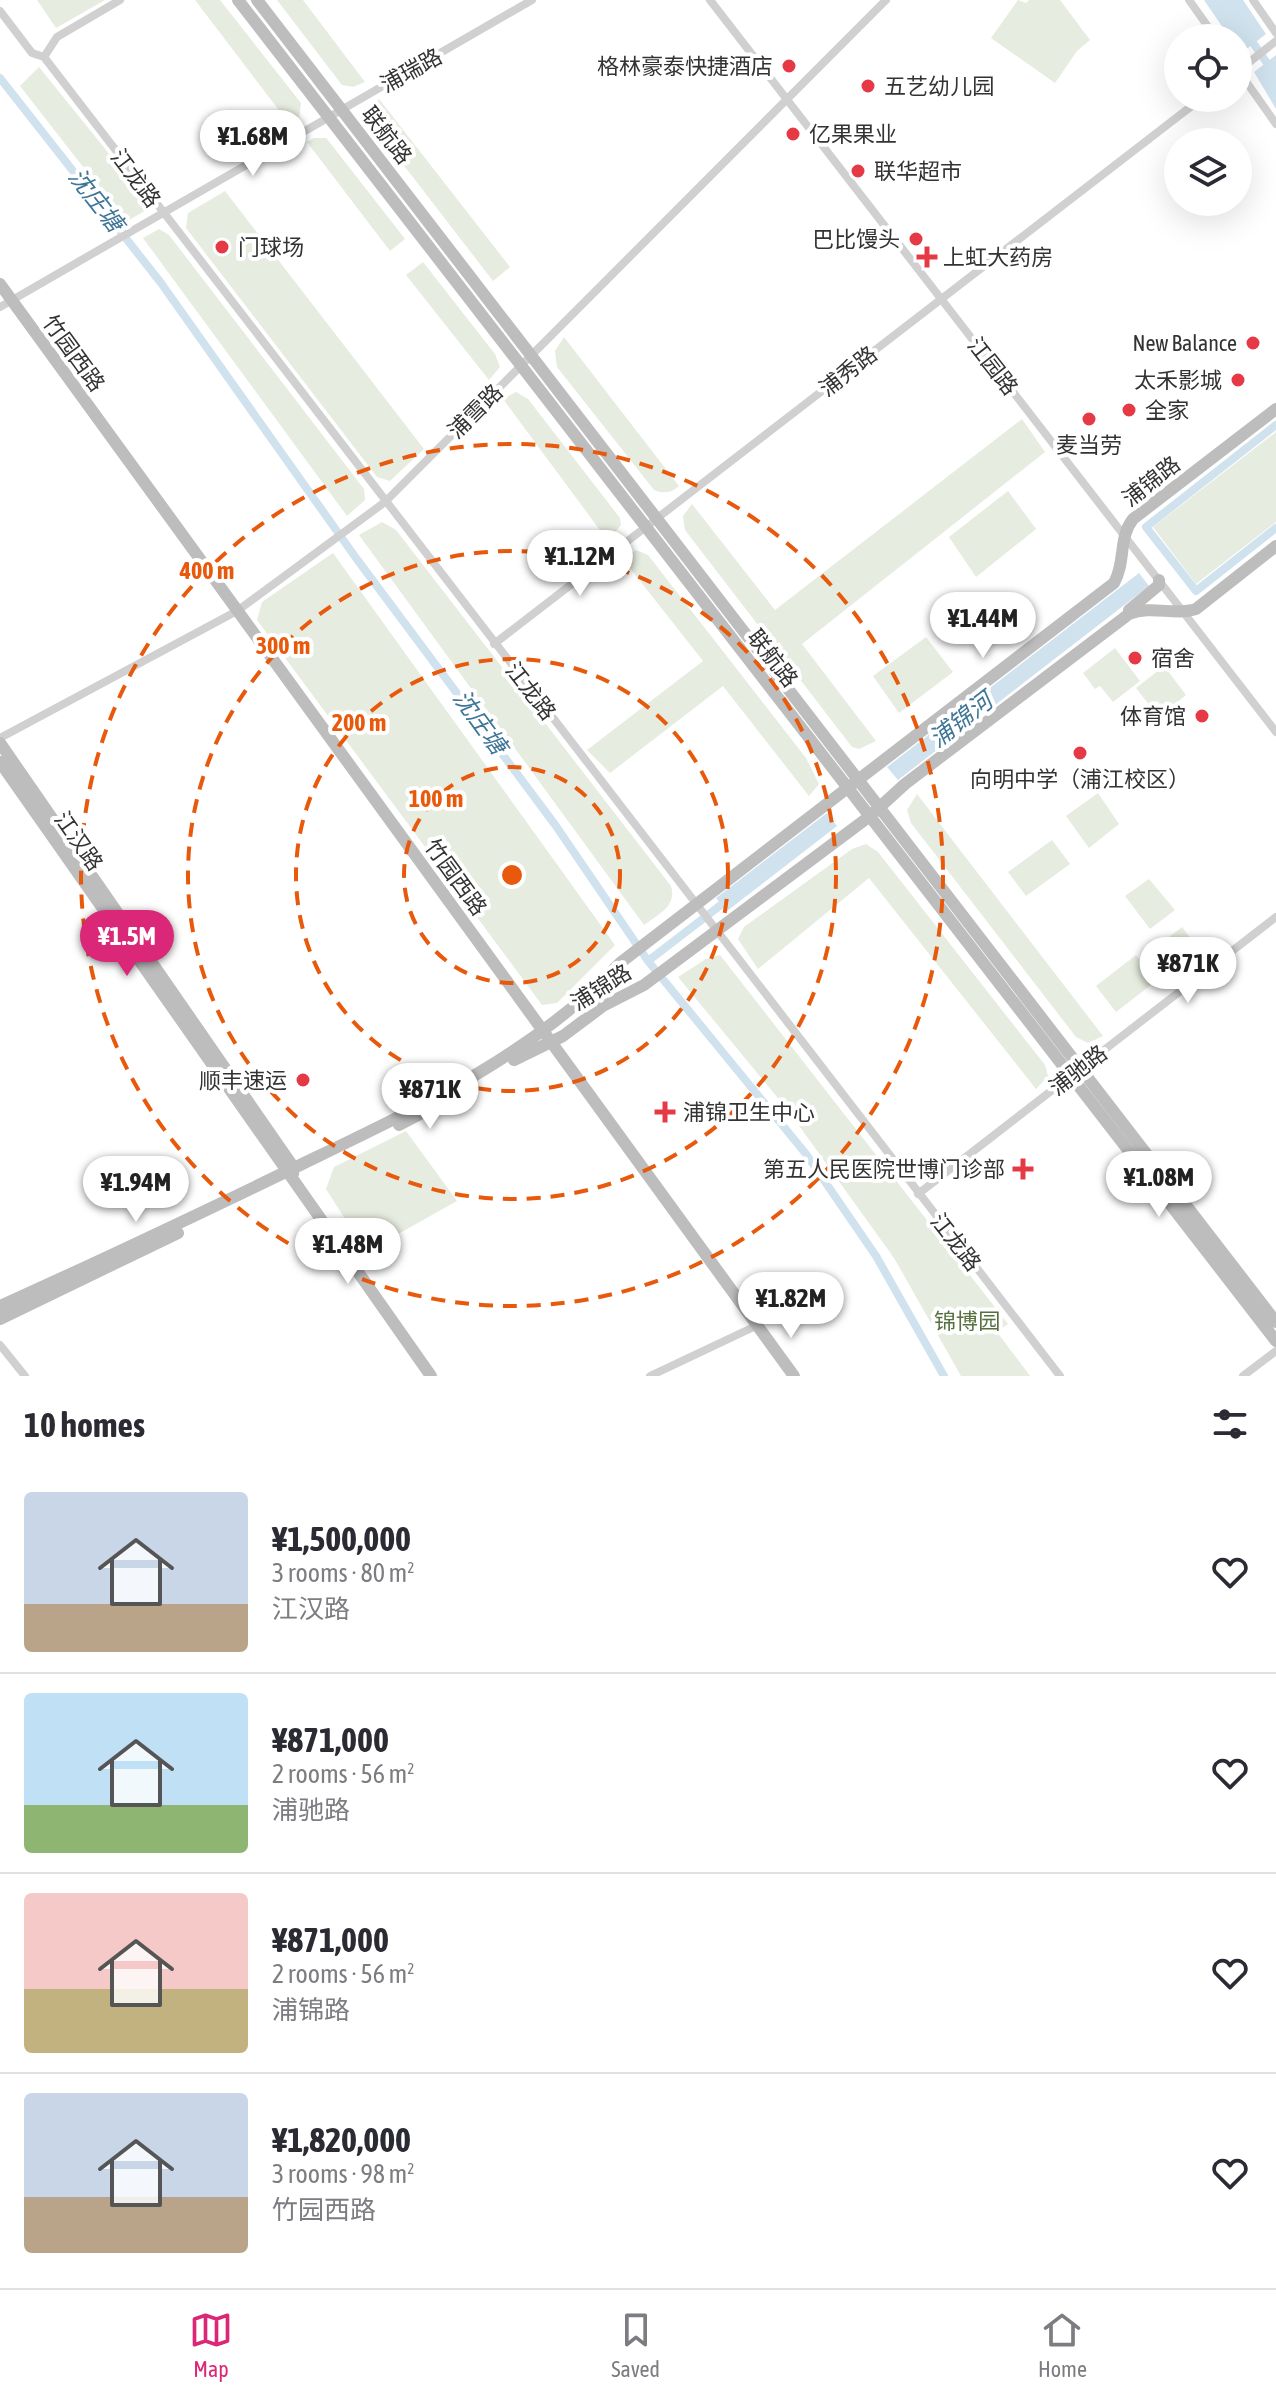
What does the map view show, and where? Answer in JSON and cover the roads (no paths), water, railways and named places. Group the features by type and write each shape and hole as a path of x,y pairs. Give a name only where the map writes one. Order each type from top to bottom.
{"street":[{"path":"44,57 57,37 120,0"},
{"name":"联航路","path":"238,0 521,365 651,522"},
{"name":"联航路","path":"257,0 531,356 651,522 1075,1072 1276,1341"},
{"name":"浦瑞路","path":"6,304 532,0"},
{"name":"江园路","path":"710,0 1276,732"},
{"name":"浦雪路","path":"0,741 237,611 385,502 886,0"},
{"path":"1189,0 1206,24"},
{"path":"1253,0 1276,33"},
{"name":"江龙路","path":"0,11 32,53 44,57 1060,1376"},
{"path":"1252,60 1274,42"},
{"path":"1252,90 1276,124"},
{"name":"浦秀路","path":"494,644 1184,112"},
{"name":"竹园西路","path":"0,284 6,304 237,611 794,1376"},
{"name":"浦锦路","path":"0,1306 423,1114 545,1036 557,1019 600,985 627,958 1114,583 1122,567 1124,535 1133,519 1276,409"},
{"path":"1184,612 1196,609 1276,546"},
{"name":"浦锦路","path":"545,1036 563,1036 603,1006 644,985 716,933 872,808 1118,621 1159,585 1159,580"},
{"name":"浦锦路","path":"1118,621 1142,609 1184,612"},
{"path":"0,741 431,1376"},
{"name":"江汉路","path":"0,762 291,1173"},
{"name":"浦驰路","path":"918,1194 1276,917"},
{"name":"联航路","path":"1075,1072 1276,1322"},
{"name":"浦锦路","path":"0,1319 291,1173"},
{"path":"650,1376 758,1325"},
{"path":"0,1345 25,1376"},
{"path":"1243,1376 1276,1351"}],"water":[{"path":"1204,0 1243,0 1266,34 1252,45 1252,24 1220,24"},
{"path":"1276,55 1276,109 1254,72"},
{"path":"1139,573 1149,586 898,780 887,767"},
{"path":"827,813 837,826 727,911 716,898"}],"waterway":[{"path":"1252,41 1276,76"},
{"name":"沈庄塘","path":"0,78 161,283 356,558 556,826 648,961 806,1154 876,1256 944,1376"},
{"path":"1276,425 1146,527 1196,591 1276,528"},
{"name":"浦锦河","path":"648,961 730,898"}],"place":[{"name":"格林豪泰快捷酒店","path":"789,66"},
{"name":"五艺幼儿园","path":"868,86"},
{"name":"亿果果业","path":"793,134"},
{"name":"联华超市","path":"858,171"},
{"name":"巴比馒头","path":"916,239"},
{"name":"门球场","path":"222,247"},
{"name":"上虹大药房","path":"927,257"},
{"name":"New Balance","path":"1253,343"},
{"name":"太禾影城","path":"1238,380"},
{"name":"全家","path":"1129,410"},
{"name":"麦当劳","path":"1089,419"},
{"name":"宿舍","path":"1135,658"},
{"name":"体育馆","path":"1202,716"},
{"name":"向明中学（浦江校区）","path":"1080,753"},
{"name":"顺丰速运","path":"303,1080"},
{"name":"浦锦卫生中心","path":"665,1112"},
{"name":"第五人民医院世博门诊部","path":"1023,1169"}],"park label":[{"name":"锦博园","path":"967,1321"}]}
